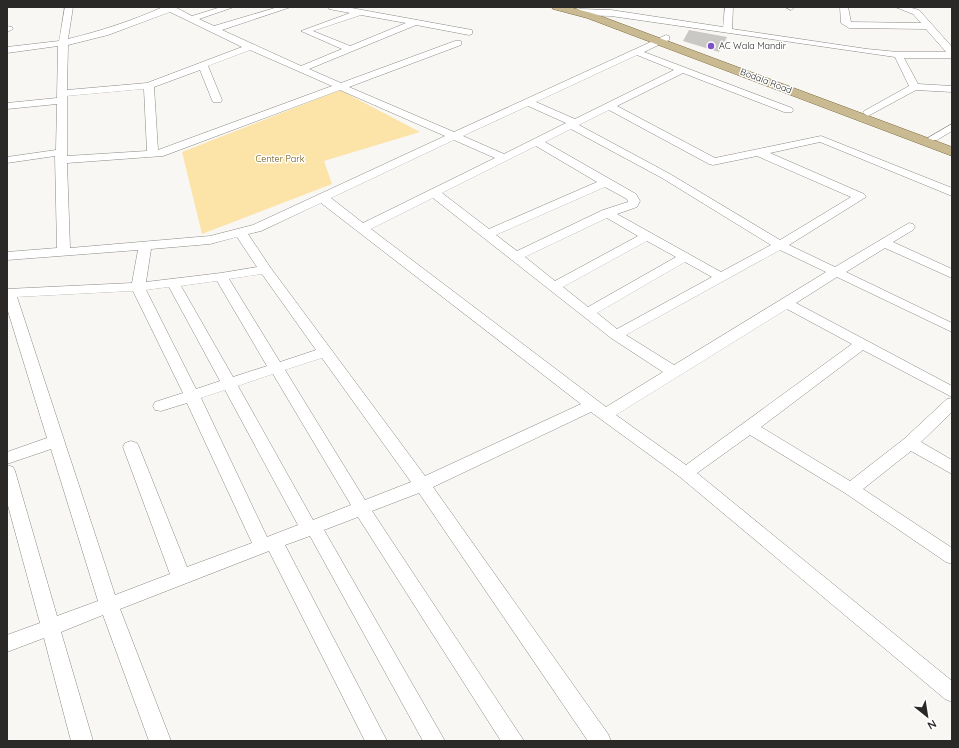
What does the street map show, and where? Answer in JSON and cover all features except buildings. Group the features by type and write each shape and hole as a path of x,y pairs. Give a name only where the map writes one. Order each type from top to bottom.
{"main road":[{"path":"557,7 576,9"},
{"name":"Bodala Road","path":"576,9 595,12 663,40 952,152"},
{"name":"Bodala Road","path":"576,9 868,113 952,145"}],"street":[{"path":"64,253 61,156 63,43 69,7"},
{"path":"189,19 230,7"},
{"path":"212,30 287,7"},
{"path":"332,7 469,32"},
{"path":"727,31 729,7"},
{"path":"844,7 845,23 848,25 929,26"},
{"path":"899,7 916,12 952,54"},
{"path":"7,50 63,43 105,33 168,8 212,30 341,88 504,158"},
{"path":"351,49 305,31 360,12"},
{"path":"595,12 898,54 952,54"},
{"path":"301,69 416,22"},
{"path":"7,256 64,253 210,240 241,233 282,218 663,40"},
{"path":"7,160 61,156 159,154 341,88 458,43"},
{"path":"7,106 63,96 148,86 250,47"},
{"path":"637,52 788,110"},
{"path":"898,54 914,87"},
{"path":"203,65 217,100"},
{"path":"362,228 683,69"},
{"path":"148,86 153,155"},
{"path":"868,113 914,87 952,88"},
{"path":"528,102 573,124 666,176 780,245 952,328"},
{"path":"609,106 713,162 821,139 952,192"},
{"path":"933,138 952,127"},
{"path":"514,257 607,213 633,204 634,201 632,197 537,142"},
{"path":"616,335 780,245 860,197 758,152"},
{"path":"486,235 606,182"},
{"path":"433,192 514,257 616,335 674,372"},
{"path":"323,198 599,410 686,473 952,693"},
{"path":"607,213 721,277"},
{"path":"7,644 422,486 599,410 674,372 909,227"},
{"path":"241,233 265,269 422,486 600,741"},
{"path":"553,286 647,236"},
{"path":"885,243 952,274"},
{"path":"145,246 138,287 268,544 376,741"},
{"path":"587,313 685,257"},
{"path":"160,741 110,605 8,293 138,287 221,277 265,269"},
{"path":"221,277 362,509 513,741"},
{"path":"174,283 229,384 434,741"},
{"path":"786,303 952,392"},
{"path":"686,473 862,344"},
{"path":"161,406 325,352"},
{"path":"851,489 910,443 952,403"},
{"path":"750,427 851,489 952,557"},
{"path":"7,458 57,441"},
{"path":"910,443 952,468"},
{"path":"131,447 181,577"},
{"path":"7,471 49,628 82,741"}],"green space":[{"name":"Center Park","path":"340,90 420,132 324,161 332,184 202,234 182,152"}],"place":[{"name":"AC Wala Mandir","path":"711,46"}]}
